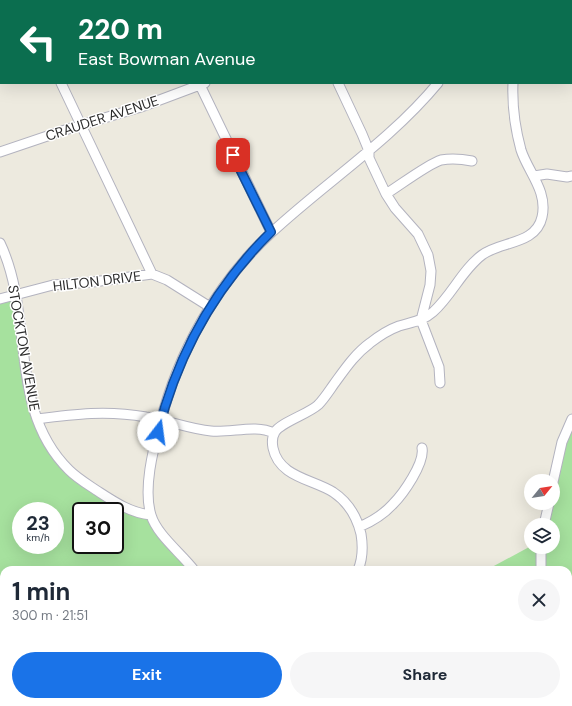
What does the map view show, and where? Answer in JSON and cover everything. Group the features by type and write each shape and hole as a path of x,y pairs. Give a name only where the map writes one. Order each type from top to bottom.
{"street":[{"path":"61,84 152,274"},
{"path":"201,84 271,232"},
{"name":"CRAUDER AVENUE","path":"0,152 141,107 201,84"},
{"path":"338,84 369,151 369,158 386,194 395,208 418,234 428,255 430,285 421,320 439,367 440,383"},
{"path":"190,566 162,534 154,522 148,503 151,464 161,420 173,380 182,358 210,307 225,284 244,261 271,232 369,151 420,103 437,84"},
{"path":"359,566 363,546 355,515 341,498 324,487 295,475 282,466 274,454 274,432 279,427 318,405 326,396 344,369 368,344 388,331 421,320 431,314 449,295 468,269 481,256 494,249 522,239 533,232 538,226 541,220 543,205 539,188 521,151 513,117 513,84"},
{"path":"386,194 437,162 451,159 472,161"},
{"path":"534,176 547,174 572,176"},
{"name":"STOCKTON AVENUE","path":"0,244 10,270 15,295 26,377 32,407 54,452 79,478 131,511 151,515"},
{"name":"HILTON DRIVE","path":"0,298 53,285 93,282 152,274 167,280 210,307"},
{"path":"37,419 102,412 161,420 190,428 211,431 254,429 274,432"},
{"path":"555,474 562,442 572,419"},
{"path":"359,527 374,519 393,504 415,472 422,458 422,448"},
{"path":"541,554 541,566"}],"green space":[{"path":"15,295 26,377 55,453 104,495 120,502 72,502 72,554 124,554 124,504 151,515 191,566 0,566 0,299"},
{"path":"572,419 572,566 494,566 524,550 524,554 560,554 560,518 547,518 550,510 560,510 560,474 555,474"}],"route":[{"path":"158,432 173,380 182,358 210,307 225,284 257,246 271,232 233,155"}]}
